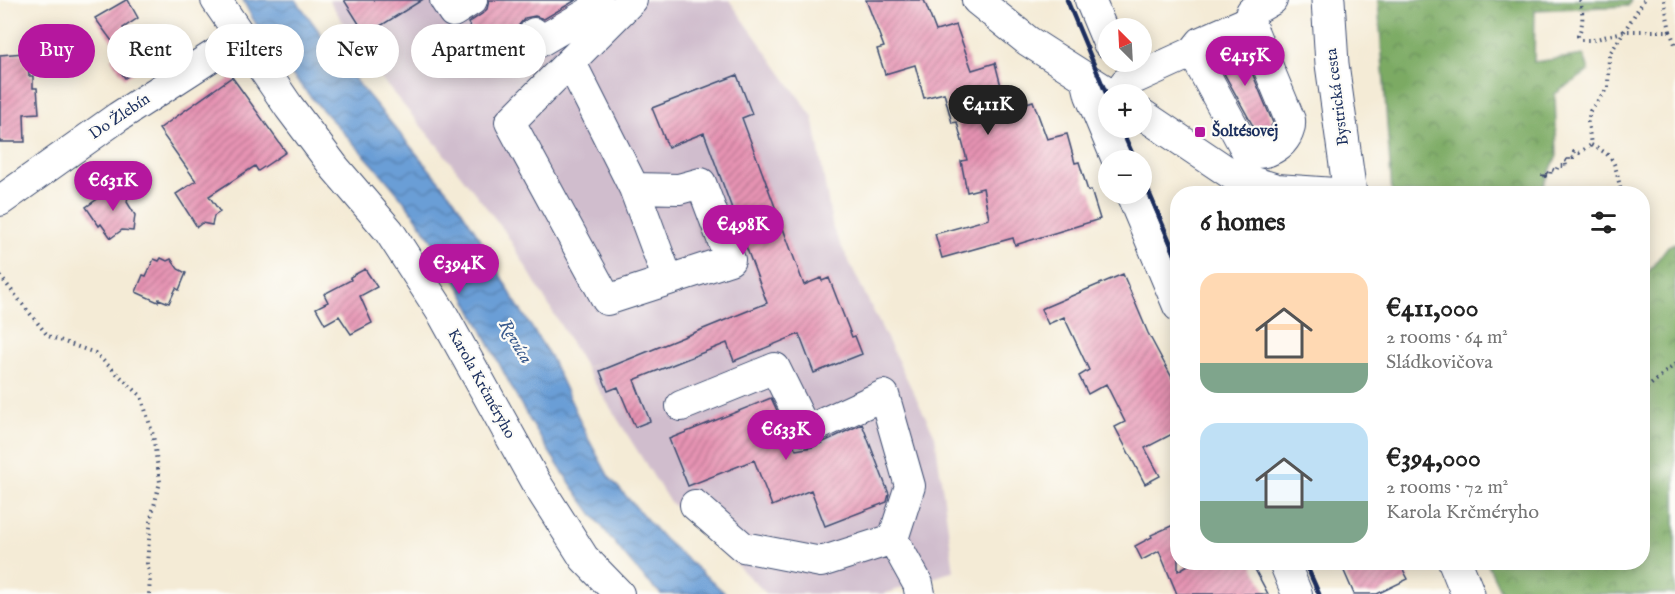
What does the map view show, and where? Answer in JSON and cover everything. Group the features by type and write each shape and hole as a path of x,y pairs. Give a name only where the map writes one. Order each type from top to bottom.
{"main road":[{"name":"Bystrická cesta","path":"1328,0 1332,64 1348,186"},
{"path":"1458,570 1468,594"}],"street":[{"name":"Karola Krčméryho","path":"216,0 233,24"},
{"path":"446,0 453,12 472,0"},
{"path":"546,38 590,12 598,0"},
{"path":"632,0 510,122 607,300 730,260 701,183 679,189 634,188"},
{"path":"977,0 1028,41 1086,78 1120,83 1193,52 1201,42 1249,21"},
{"path":"1090,0 1098,19"},
{"path":"1193,52 1246,150 1252,153 1271,150 1288,135 1291,128 1290,120 1249,21 1251,12 1272,0"},
{"name":"Do Žlebín","path":"6,189 205,61"},
{"path":"571,63 634,188 668,280"},
{"name":"Karola Krčméryho","path":"270,78 328,159 389,231 442,313 535,481 584,558 619,594"},
{"path":"1086,78 1090,95 1113,150"},
{"path":"1152,121 1234,176 1267,186"},
{"path":"1135,204 1170,287"},
{"path":"681,406 775,368 806,431 884,395 910,486 893,539 918,584 920,594"},
{"path":"694,505 743,547 821,562 893,539"},
{"path":"1287,570 1297,594"}],"path":[{"path":"1580,0 1584,13 1582,28 1578,36 1581,40 1593,40 1626,31 1670,31"},
{"path":"1591,145 1588,122 1590,111 1608,87 1609,55 1644,0"},
{"path":"1664,0 1675,44"},
{"path":"1543,176 1545,172 1550,175 1551,169 1556,171 1558,166 1566,166 1565,160 1569,162 1569,157 1573,158 1574,152 1579,153 1591,145"},
{"path":"1591,145 1606,151 1614,162 1620,186"},
{"path":"0,276 48,336 95,353 141,396 153,435 160,482 151,518 147,563 150,577 148,594"},
{"path":"1650,385 1675,364"}],"shaded area":[{"path":"329,0 729,0 813,117 833,229 935,436 954,571 884,594 767,594 669,501 586,369 622,354 586,368 504,230 381,78 399,78 399,24 344,24"}],"green space":[{"path":"1378,0 1631,0 1628,6 1535,10 1534,62 1584,55 1589,71 1555,94 1557,156 1543,186 1391,186"},
{"path":"1675,243 1675,594 1502,594 1490,570 1650,570 1650,270 1668,246"}],"water":[{"name":"Revúca","path":"243,0 296,0 316,27 316,78 354,78 454,199 550,356 609,477 664,539 726,594 661,594 622,552 577,493 537,432 452,273 423,227 378,170 295,78 304,78 304,24 256,24"}],"building":[{"path":"128,0 138,18 129,24 107,24 107,34 95,18"},
{"path":"344,0 422,0 384,24 359,24"},
{"path":"489,0 576,0 544,19 535,16 525,18 520,24 469,24 487,9"},
{"path":"866,0 924,0 936,31 956,25 972,70 995,63 1007,109 1033,101 1047,139 1067,134 1075,163 1079,162 1100,219 1015,245 1013,238 942,258 935,234 989,219 983,188 967,192 961,161 967,160 957,122 952,123 944,93 924,98 915,65 885,74 877,49 884,47"},
{"path":"1240,44 1273,123 1269,130 1260,135 1214,55"},
{"path":"18,54 18,78 33,78 33,88 37,88 39,113 24,114 25,142 0,142 0,55"},
{"path":"737,75 752,114 742,118 804,285 821,278 822,281 829,278 852,337 855,336 862,354 814,373 799,334 734,361 727,343 634,380 650,421 635,427 618,387 608,391 600,371 767,303 704,133 668,147 652,108"},
{"path":"233,78 286,152 258,171 255,166 209,196 220,212 214,216 212,225 202,223 197,227 176,194 196,181 159,129"},
{"path":"112,189 129,191 127,202 135,215 133,231 122,230 111,238 101,224 99,226 86,207"},
{"path":"161,258 167,261 171,259 178,269 186,273 179,290 176,288 169,303 159,299 158,302 136,292 143,275 146,276 154,259 159,261"},
{"path":"365,269 377,287 360,296 372,323 351,334 339,316 325,324 316,308 328,302 324,294 351,280 350,277"},
{"path":"1123,274 1148,333 1170,374 1170,435 1145,448 1160,476 1145,484 1115,427 1125,422 1106,384 1088,394 1079,376 1089,370 1064,317 1048,324 1041,309"},
{"path":"771,398 796,450 813,447 862,424 889,494 887,502 825,526 811,490 772,506 754,460 688,486 669,439"},
{"path":"1170,527 1170,570 1255,570 1268,594 1177,594 1159,551 1142,560 1135,546 1152,537 1151,535"},
{"path":"1344,570 1403,570 1408,579 1377,594 1354,594"}],"railway":[{"path":"1067,0 1102,84"},
{"path":"1125,138 1131,150"},
{"path":"1152,200 1170,242"},
{"path":"1308,570 1319,594"}],"place":[{"name":"Šoltésovej","path":"1200,132"}]}
